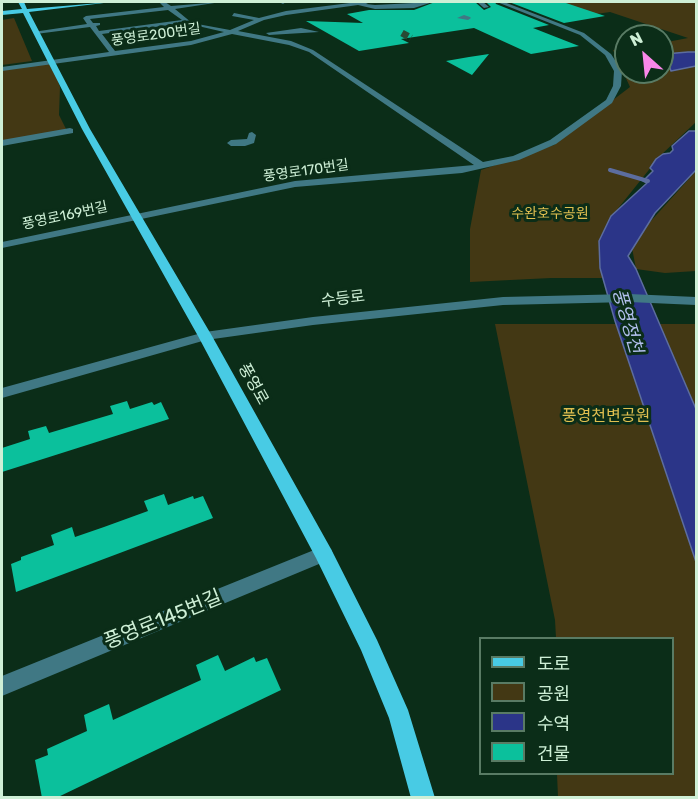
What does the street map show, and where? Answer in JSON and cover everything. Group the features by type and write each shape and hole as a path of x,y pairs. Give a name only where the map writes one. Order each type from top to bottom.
{"main road":[{"path":"2,12 24,6 76,2"},
{"path":"24,6 109,2"},
{"name":"풍영로","path":"24,6 51,62 324,554 370,647 400,718 423,798"}],"street":[{"path":"162,2 184,21"},
{"path":"113,53 86,18 218,2"},
{"path":"316,2 325,7"},
{"name":"풍영로200번길","path":"2,69 191,43 230,32 272,16 325,7 364,3 365,7 414,6 430,2"},
{"path":"480,2 486,7"},
{"name":"풍영로170번길","path":"136,216 295,184 331,179 437,173 482,166 516,158 544,146 601,108 617,86 618,71 608,54 574,30 500,2"},
{"path":"464,19 471,8"},
{"path":"36,32 202,11"},
{"path":"234,15 257,19"},
{"path":"289,17 258,27 256,30 266,33 301,30 316,32"},
{"path":"97,33 184,21 291,43 311,51 482,166"},
{"path":"2,143 70,131"},
{"path":"231,143 245,143 253,139 252,135"},
{"name":"풍영로169번길","path":"2,245 136,216"},
{"name":"수등로","path":"2,393 205,336 391,312 543,299 696,300"},
{"name":"풍영로145번길","path":"2,686 324,554"}],"green space":[{"name":"수완호수공원","path":"561,2 696,2 696,122 660,156 616,211 603,278 470,282 470,229 481,170 554,145 630,87 629,84 674,84 674,41 688,38 674,33 674,24 646,24 610,12 596,14"},
{"path":"14,18 32,61 2,65 2,20"},
{"path":"51,62 60,87 59,115 67,131 2,142 2,67"},
{"path":"696,171 696,271 665,273 636,269 632,248 650,222"},
{"name":"풍영천변공원","path":"495,324 696,324 696,797 558,797 557,775 674,775 674,637 556,637 555,620"}],"water":[{"path":"696,52 696,66 674,70 674,53"},
{"name":"풍영정천","path":"689,131 696,131 696,170 655,213 628,256 636,269 696,409 696,562 615,321 600,268 599,241 611,216 647,183 643,181 653,171 650,168 656,159 663,154 670,153 673,150 672,146"}],"building":[{"path":"435,2 475,2 484,10 491,7 486,2 495,2 549,25 533,28 579,46 531,54 474,28 401,39 409,43 359,51 306,21 363,23 347,14 369,10 414,10"},
{"path":"509,2 563,2 605,16 564,23"},
{"path":"489,54 472,75 446,61 469,57"},
{"path":"127,401 130,409 152,402 154,405 161,402 169,419 2,472 2,448 30,439 28,431 46,426 49,433 113,414 110,406"},
{"path":"164,494 168,505 193,496 194,499 203,496 213,518 16,592 11,564 21,560 21,557 54,545 51,535 72,527 75,537 104,527 148,511 144,501"},
{"path":"218,655 225,671 254,657 256,662 267,658 281,690 56,798 42,798 35,760 48,755 47,749 87,731 84,715 109,704 113,720 201,680 196,665"}],"waterway":[{"path":"610,170 648,181"}],"tunnel":[{"path":"402,33 411,38"}]}
